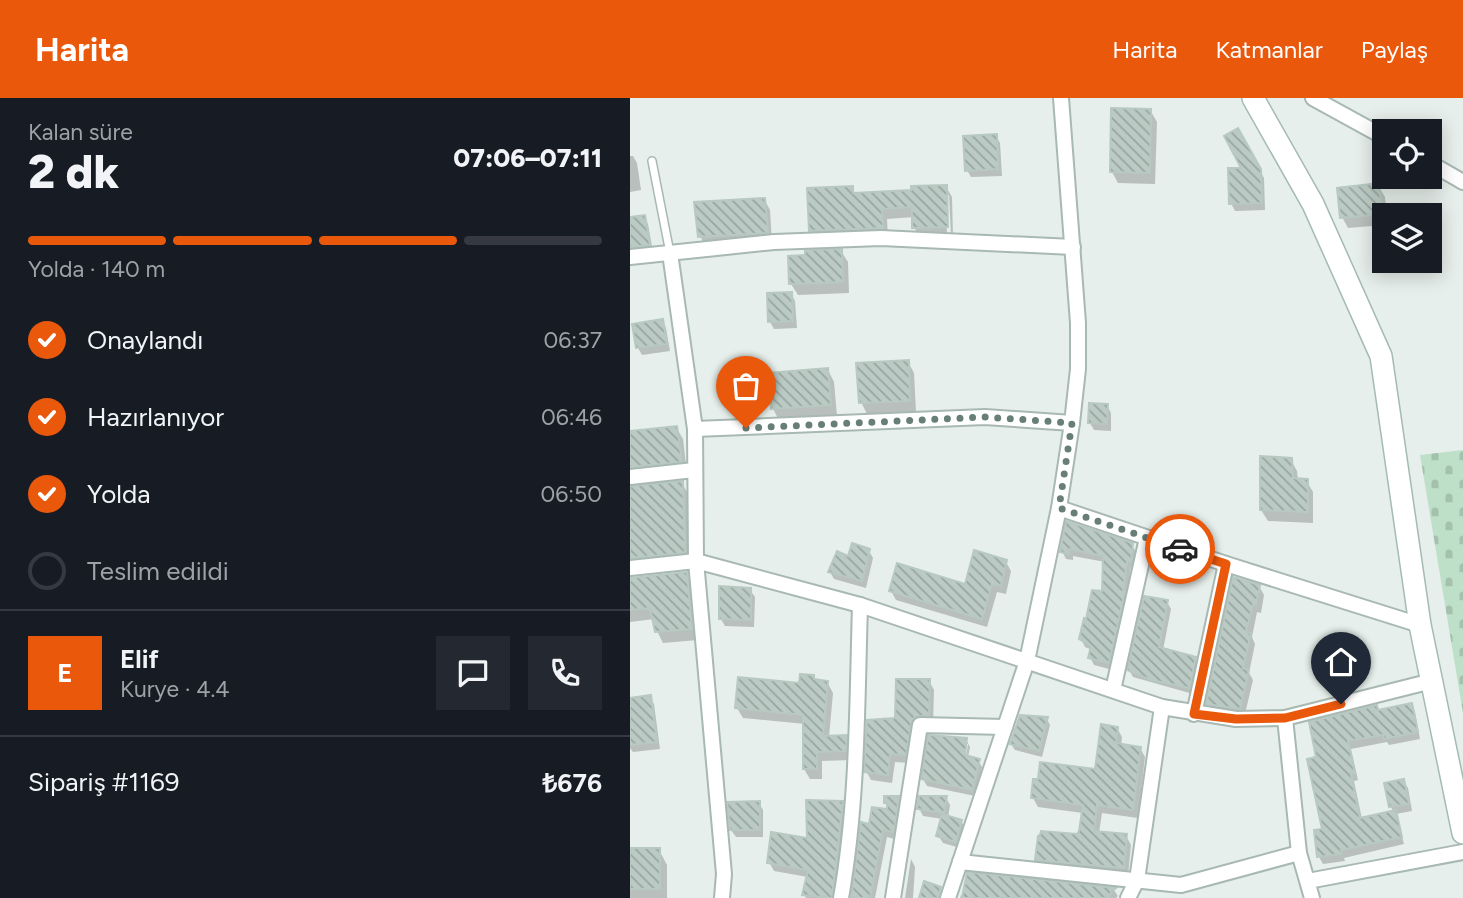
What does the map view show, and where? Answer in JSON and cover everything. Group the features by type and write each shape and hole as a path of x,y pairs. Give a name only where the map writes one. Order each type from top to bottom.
{"street":[{"path":"948,898 1027,661 1059,508 1072,423 1078,369 1078,323 1061,98"},
{"path":"1253,98 1313,204 1381,356 1420,625 1463,833"},
{"path":"1314,98 1372,130"},
{"path":"1442,170 1463,181"},
{"path":"630,257 774,243 881,238 1073,247"},
{"path":"670,253 695,429 696,561 724,874 722,898"},
{"path":"695,429 985,417 1072,423"},
{"path":"630,477 694,470"},
{"path":"1059,508 1420,625"},
{"path":"1113,690 1147,538"},
{"path":"630,568 696,561 860,605 1162,707 1194,714 1236,719 1285,718 1432,681"},
{"path":"1194,714 1226,564"},
{"path":"841,898 848,858 860,605"},
{"path":"1128,898 1137,880 1162,707"},
{"path":"1285,718 1299,853 1312,898"},
{"path":"893,898 920,725 1005,726"},
{"path":"1308,881 1463,852"},
{"path":"960,862 1181,884 1299,853"}],"lane":[{"path":"652,161 670,253"}],"green space":[{"path":"1463,450 1463,713 1420,455"}],"building":[{"path":"1111,108 1151,109 1150,173 1110,172"},
{"path":"1238,128 1261,169 1262,203 1229,204 1228,168 1241,168 1224,136"},
{"path":"997,134 998,169 965,171 963,136"},
{"path":"1372,184 1372,189 1380,189 1381,203 1372,203 1372,215 1340,218 1337,188"},
{"path":"947,185 948,227 912,228 912,207 882,209 883,228 809,231 807,188 853,186 853,193"},
{"path":"765,198 768,233 698,237 694,202"},
{"path":"645,215 650,245 630,247 630,217"},
{"path":"842,249 843,282 789,284 788,256 805,255 805,250"},
{"path":"792,292 793,321 768,322 767,293"},
{"path":"663,319 667,344 636,348 632,324"},
{"path":"909,360 910,401 859,403 856,363"},
{"path":"828,368 831,405 771,409 768,373"},
{"path":"1089,403 1108,404 1107,424 1088,423"},
{"path":"677,426 682,462 630,467 630,431"},
{"path":"1260,456 1292,458 1293,478 1308,479 1308,512 1260,510"},
{"path":"683,481 685,553 630,558 630,486"},
{"path":"1066,521 1133,543 1131,561 1127,561 1125,592 1109,663 1088,658 1091,646 1079,639 1092,590 1102,591 1103,556 1070,549 1069,554 1060,552"},
{"path":"852,543 870,549 862,581 828,572 837,551 848,556"},
{"path":"974,550 1007,560 1001,586 992,584 982,619 889,591 897,563 965,584"},
{"path":"687,572 692,629 655,632 650,608 630,610 630,578"},
{"path":"1233,577 1260,585 1246,632 1251,633 1243,668 1249,670 1240,709 1206,704"},
{"path":"719,586 751,588 751,620 719,619"},
{"path":"1144,596 1168,600 1159,647 1196,657 1190,688 1151,680 1127,670"},
{"path":"800,674 814,675 814,679 828,681 823,736 847,735 846,751 817,752 817,769 803,769 803,715 735,708 738,677 799,683"},
{"path":"896,679 930,679 929,716 916,716 912,720 906,755 890,754 888,775 864,772 867,720 895,718"},
{"path":"651,695 657,742 630,745 630,698"},
{"path":"1412,703 1418,732 1384,739 1383,735 1348,741 1355,773 1351,774 1360,818 1396,810 1402,837 1341,850 1342,854 1317,857 1314,830 1322,829 1307,759 1316,757 1309,722 1377,705 1378,710"},
{"path":"1020,715 1048,717 1039,751 1010,744"},
{"path":"1101,724 1118,727 1116,743 1141,747 1133,810 1097,805 1094,831 1127,834 1124,868 1035,860 1041,831 1077,834 1083,805 1031,798 1033,779 1038,779 1040,762 1095,769"},
{"path":"928,735 967,738 965,755 980,759 972,790 921,779"},
{"path":"1404,779 1409,804 1389,807 1384,783"},
{"path":"884,796 899,796 894,832 883,830 870,898 851,898 861,822 869,824 872,807 887,809"},
{"path":"919,796 947,796 944,813 917,809"},
{"path":"806,800 843,801 832,898 802,895 808,870 767,863 771,832 807,838"},
{"path":"760,801 760,830 730,830 727,802"},
{"path":"942,814 962,820 956,842 936,836"},
{"path":"630,848 660,848 660,889 630,889"},
{"path":"967,872 1116,888 1112,889 1109,898 962,898"},
{"path":"924,881 941,887 938,898 919,898"}],"way so far":[{"path":"746,428 985,417 1072,423 1059,508 1180,549"}],"route":[{"path":"1180,549 1226,564 1194,714 1236,719 1285,718 1341,704"}]}
